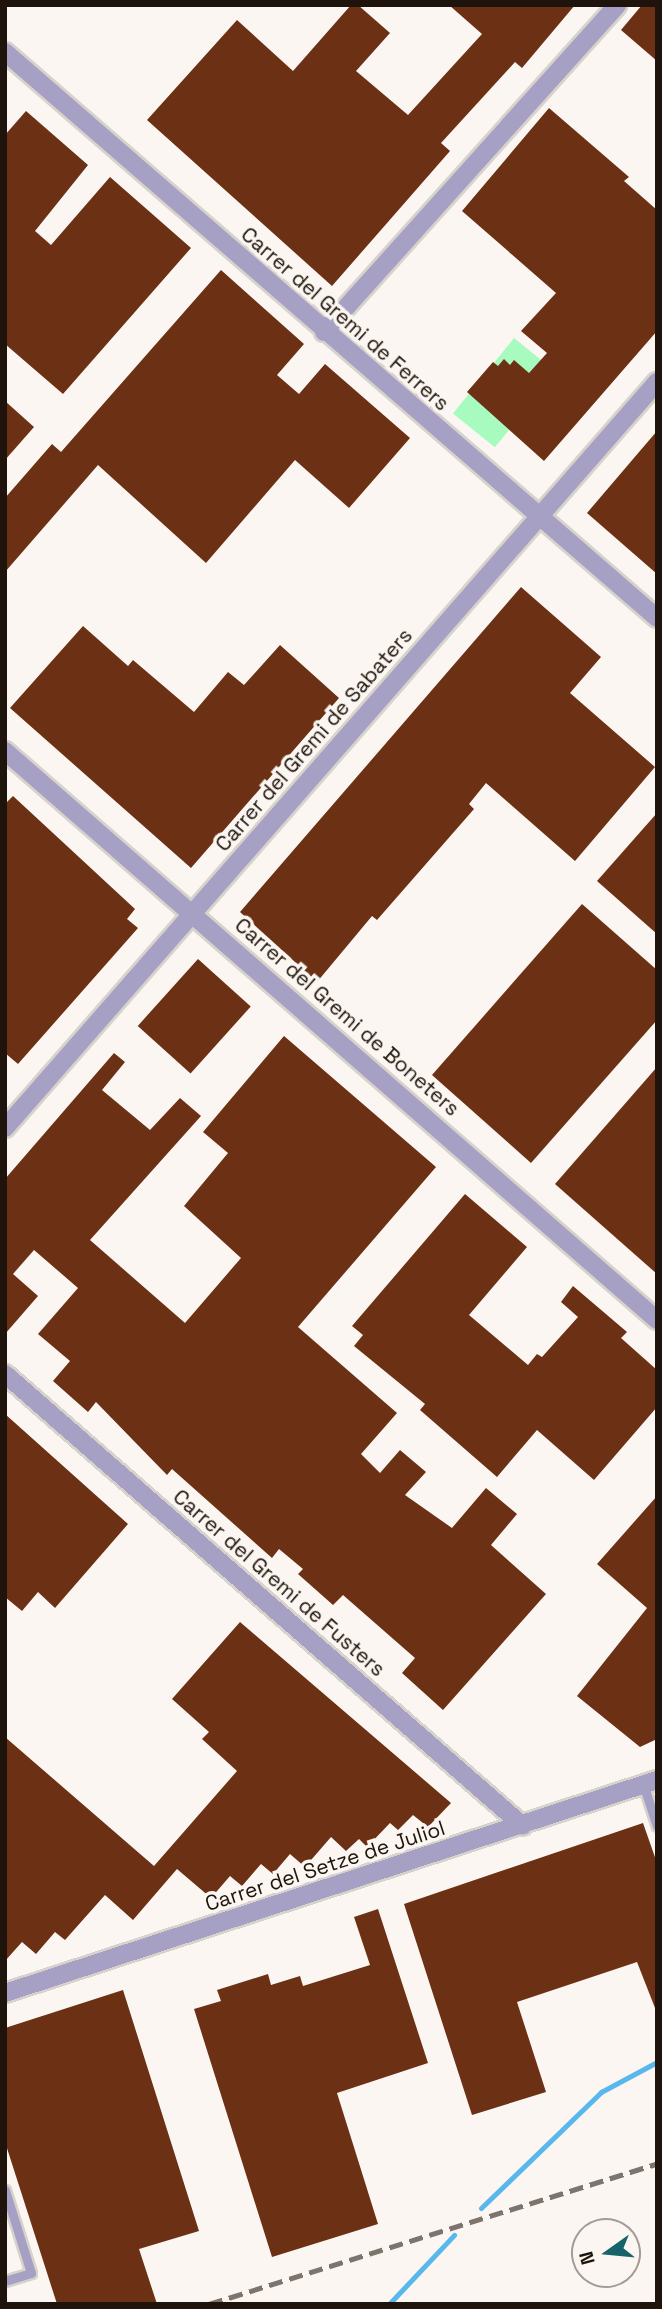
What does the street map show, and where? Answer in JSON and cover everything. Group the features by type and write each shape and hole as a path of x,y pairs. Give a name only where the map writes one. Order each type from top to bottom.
{"street":[{"path":"324,332 617,5"},
{"name":"Carrer del Gremi de Ferrers","path":"5,52 324,332 657,618"},
{"name":"Carrer del Gremi de Sabaters","path":"5,1128 657,382"},
{"name":"Carrer del Gremi de Boneters","path":"5,751 657,1320"},
{"name":"Carrer del Gremi de Fusters","path":"5,1374 523,1826"},
{"name":"Carrer del Setze de Juliol","path":"5,1993 523,1826 650,1782"}],"lane":[{"path":"650,1782 657,1826"},
{"path":"5,2190 31,2273 5,2281"}],"green space":[{"path":"514,338 556,372 495,447 453,413"}],"building":[{"path":"351,5 358,5 390,33 356,71 408,115 482,34 449,5 575,5 522,68 515,62 441,143 450,151 332,286 147,120 237,20 293,71"},
{"path":"642,5 657,5 657,61 621,30"},
{"path":"549,108 629,177 624,181 657,210 657,331 544,461 467,392 493,362 498,366 504,359 510,365 514,360 529,373 547,353 521,331 556,293 462,211"},
{"path":"26,111 88,165 35,231 51,245 110,177 191,248 63,394 5,344 5,135"},
{"path":"221,270 304,344 277,375 299,394 325,364 410,438 349,508 295,460 206,563 98,465 5,572 5,498 52,444 61,452"},
{"path":"5,401 34,427 5,460"},
{"path":"657,431 657,574 587,513"},
{"path":"521,587 601,657 570,693 655,767 575,861 486,783 469,804 474,809 377,920 372,916 317,982 240,912"},
{"path":"83,626 128,666 133,660 194,712 228,672 244,685 280,645 339,698 191,868 10,708"},
{"path":"13,796 135,909 127,919 138,928 18,1064 5,1053 5,804"},
{"path":"657,813 657,934 597,881"},
{"path":"582,904 657,970 657,1020 531,1163 432,1075"},
{"path":"198,959 251,1007 191,1073 138,1026"},
{"path":"284,1036 436,1167 298,1327 397,1413 361,1454 380,1473 400,1450 426,1472 405,1495 452,1528 486,1488 517,1514 491,1545 546,1594 443,1710 402,1673 415,1658 343,1595 333,1605 298,1574 303,1569 279,1549 272,1558 172,1469 167,1475 96,1402 88,1412 53,1381 70,1361 38,1334 78,1288 34,1250 13,1274 38,1296 5,1334 5,1179 114,1053 125,1062 102,1090 150,1130 180,1098 201,1116 90,1240 185,1323 241,1258 184,1206 228,1153 203,1132"},
{"path":"657,1067 657,1274 555,1184"},
{"path":"465,1194 527,1247 469,1315 528,1365 537,1354 542,1357 578,1317 561,1302 573,1286 627,1332 621,1338 657,1370 657,1407 594,1480 537,1430 497,1477 420,1410 425,1404 354,1346 363,1335 352,1326"},
{"path":"5,1414 128,1524 55,1608 38,1592 22,1611 5,1597"},
{"path":"657,1496 657,1739 640,1747 577,1696 647,1608 597,1564"},
{"path":"240,1622 451,1803 428,1827 413,1815 398,1830 390,1823 367,1847 359,1839 346,1851 331,1837 305,1867 290,1854 273,1874 261,1864 242,1886 230,1876 211,1898 177,1869 133,1920 105,1895 65,1940 55,1932 36,1954 22,1942 5,1961 5,1737 154,1866 237,1771 202,1739 209,1732 172,1699"},
{"path":"643,1823 657,1863 657,2013 637,1962 517,2002 546,2092 472,2115 404,1904"},
{"path":"378,1909 428,2063 337,2093 378,2224 272,2257 194,2009 221,2001 217,1990 268,1974 271,1985 300,1976 303,1986 370,1965 354,1917"},
{"path":"123,1990 199,2231 139,2249 157,2304 57,2304 5,2142 5,2028"}],"waterway":[{"path":"481,2208 601,2092 657,2062"},
{"path":"389,2304 454,2235"}],"railway":[{"path":"209,2304 657,2164"}]}
